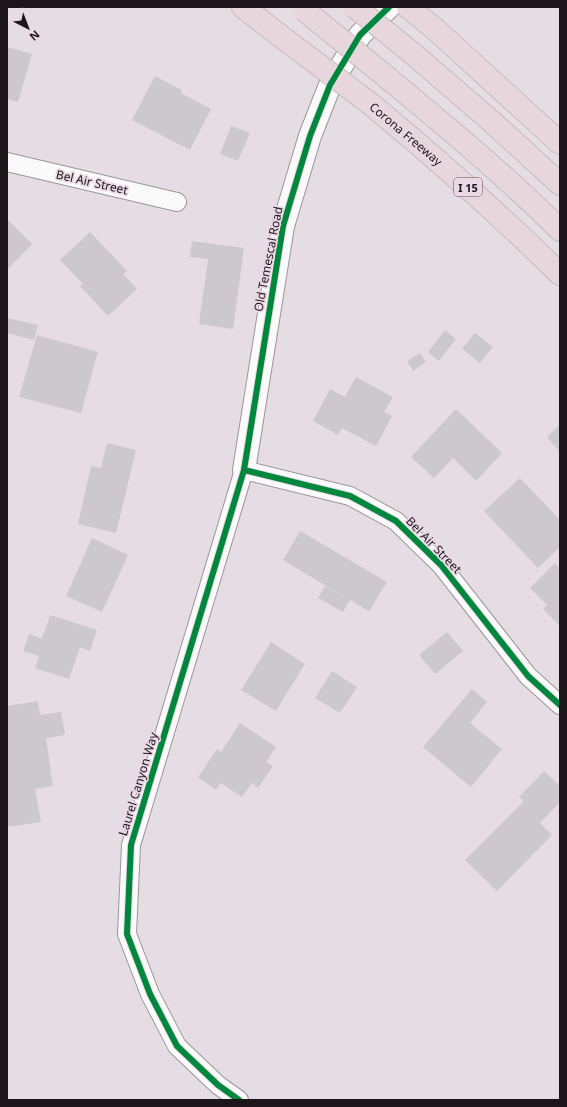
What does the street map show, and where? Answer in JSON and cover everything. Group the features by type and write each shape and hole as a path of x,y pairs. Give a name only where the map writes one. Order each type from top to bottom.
{"highway":[{"path":"355,7 412,53 491,121 560,184"},
{"path":"408,7 436,30 560,143"},
{"path":"302,8 465,141 560,230"},
{"name":"Corona Freeway","path":"246,9 372,105 433,156 516,230 560,274"}],"street":[{"name":"Old Temescal Road","path":"244,470 283,226 310,136 330,85 360,35 389,7"},
{"name":"Bel Air Street","path":"7,162 177,202"},
{"name":"Bel Air Street","path":"244,470 350,496 396,521 441,565 528,676 560,705"},
{"name":"Laurel Canyon Way","path":"239,1100 218,1085 177,1046 150,994 127,934 131,844 244,470"}],"building":[{"path":"7,47 32,54 18,102 7,99"},
{"path":"155,76 182,90 181,93 211,109 190,150 132,120"},
{"path":"231,126 250,133 238,161 220,154"},
{"path":"7,219 32,244 7,270"},
{"path":"90,232 127,271 123,274 137,289 108,316 80,286 83,284 60,260"},
{"path":"192,241 244,248 233,329 199,324 208,259 190,257"},
{"path":"7,318 38,325 34,340 7,333"},
{"path":"445,330 456,339 439,361 428,352"},
{"path":"475,333 493,347 480,363 462,349"},
{"path":"37,335 98,352 81,413 19,397"},
{"path":"420,353 426,362 413,371 407,361"},
{"path":"356,377 393,397 384,412 392,416 376,446 342,428 338,435 313,421 330,389 345,397"},
{"path":"456,409 502,453 476,481 453,458 434,478 411,457"},
{"path":"560,424 560,452 547,437"},
{"path":"107,443 136,450 116,533 78,524 91,466 101,468"},
{"path":"520,478 560,520 560,547 538,568 484,511"},
{"path":"300,531 387,582 369,611 350,600 343,612 318,598 325,586 348,599 283,560"},
{"path":"92,538 128,555 102,612 66,596"},
{"path":"555,563 560,568 560,626 543,609 547,605 530,588"},
{"path":"50,615 97,630 90,651 80,647 69,679 35,668 39,656 23,651 29,634 42,639"},
{"path":"447,632 463,651 435,674 419,655"},
{"path":"271,642 305,664 276,711 241,690"},
{"path":"332,671 357,687 340,713 315,698"},
{"path":"472,689 487,702 470,723 502,749 471,787 423,747"},
{"path":"38,701 40,715 61,712 65,735 46,738 53,786 35,789 41,822 7,827 7,706"},
{"path":"240,723 276,747 266,762 273,766 258,788 252,783 242,797 221,783 216,790 198,777 217,749 221,752"},
{"path":"544,771 560,786 560,802 540,823 552,835 497,891 465,860 524,801 519,797"}],"cycle path":[{"path":"239,1100 218,1085 177,1046 150,994 127,934 131,845 244,470 283,226 310,136 330,85 360,35 389,7"},
{"path":"244,470 350,496 396,521 441,565 528,676 560,705"}]}
